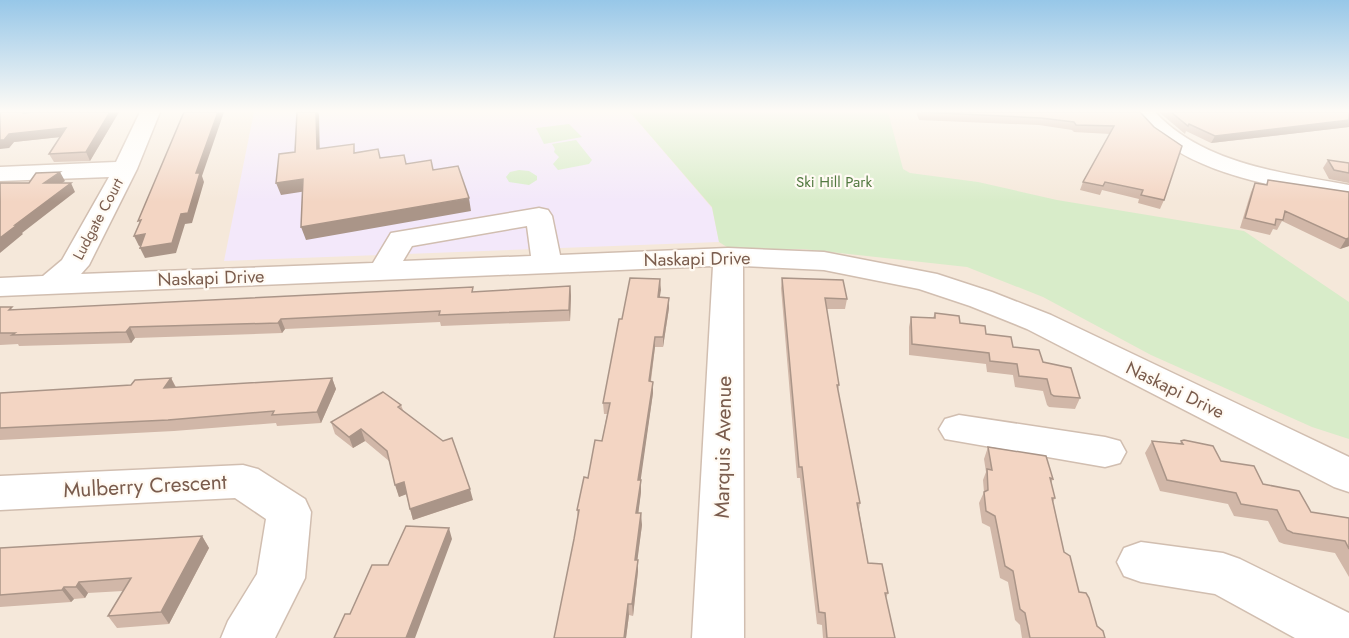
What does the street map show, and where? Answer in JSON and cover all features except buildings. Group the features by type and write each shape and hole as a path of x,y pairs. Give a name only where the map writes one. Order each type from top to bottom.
{"street":[{"name":"Ludgate Court","path":"51,285 74,265 137,142"},
{"path":"1177,142 1199,154 1269,176 1349,193"},
{"path":"0,174 125,169"},
{"path":"383,271 401,239 538,216 547,264"},
{"name":"Naskapi Drive","path":"0,287 728,257 824,261 926,281 981,299 1039,322 1349,476"},
{"name":"Marquis Avenue","path":"718,638 728,257"},
{"path":"958,429 1105,452"},
{"name":"Mulberry Crescent","path":"0,493 243,481 289,512 281,578 247,638"},
{"path":"1140,562 1223,574 1345,638"}],"shaded area":[{"path":"0,142 1349,142 1349,638 0,638"},
{"path":"248,142 655,142 712,208 719,242 224,261"}],"green space":[{"path":"577,142 592,160 589,164 558,170 553,164 559,157 554,152 552,144"},
{"name":"Ski Hill Park","path":"656,142 896,142 903,169 910,173 978,182 1057,200 1244,231 1349,302 1349,439 1312,427 1151,355 1043,297 967,267 803,249 730,249 719,242 712,207"},
{"path":"529,171 537,176 537,180 529,185 509,182 506,177 510,172"}]}
